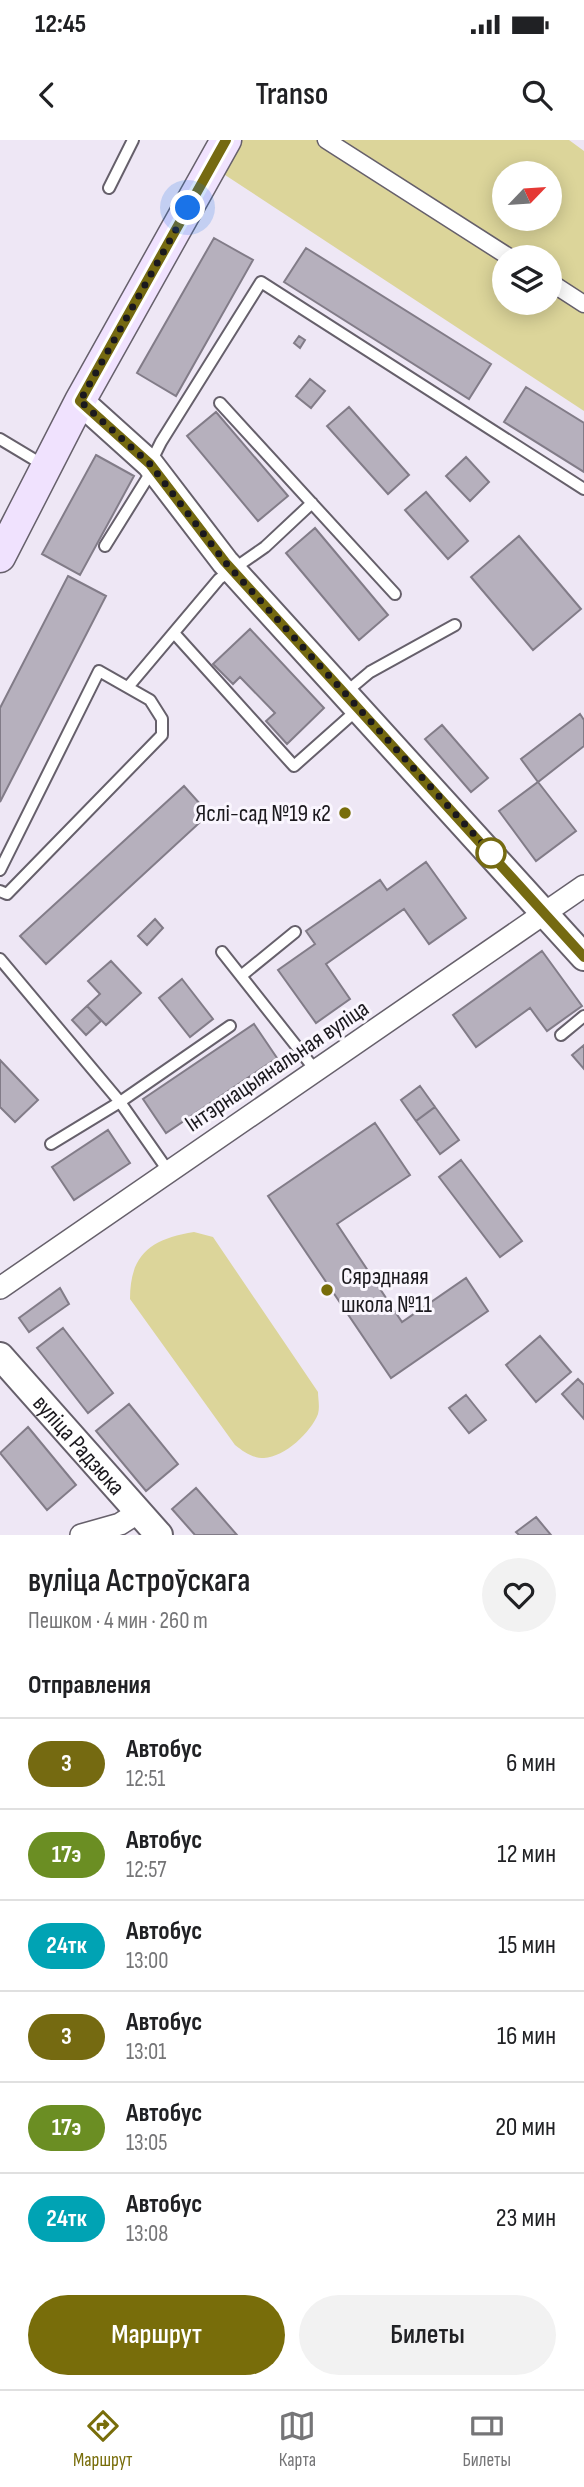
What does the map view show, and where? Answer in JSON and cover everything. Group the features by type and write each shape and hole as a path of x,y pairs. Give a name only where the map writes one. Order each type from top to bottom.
{"main road":[{"path":"0,557 80,401 226,140"}],"street":[{"path":"326,140 492,246"},
{"path":"562,290 584,304"},
{"path":"80,401 150,464 233,571 584,957"},
{"name":"Інтэрнацыянальная вуліца","path":"0,1289 584,886"},
{"name":"вуліца Радзюка","path":"0,1356 159,1535"},
{"path":"81,1535 120,1524 139,1512"}],"lane":[{"path":"109,188 132,140"},
{"path":"105,546 148,477 150,464 261,282 584,489"},
{"path":"220,403 395,594"},
{"path":"0,439 47,468"},
{"path":"128,687 219,579 265,547 312,503"},
{"path":"173,633 294,766 352,701 370,672 455,625"},
{"path":"0,870 99,671 150,700 162,719 162,734 6,894 0,891"},
{"path":"241,976 295,932"},
{"path":"222,952 316,1071"},
{"path":"0,959 120,1102 169,1172"},
{"path":"561,1034 584,1016"},
{"path":"51,1144 120,1102 230,1026"}],"shaded area":[{"path":"240,140 569,140 584,151 584,411 222,173"},
{"path":"194,1232 213,1237 318,1392 319,1406 315,1421 296,1442 272,1457 256,1457 235,1445 130,1299 134,1271 146,1251 166,1239"}],"building":[{"path":"214,238 253,260 176,396 137,373"},
{"path":"306,248 491,364 469,399 284,282"},
{"path":"299,336 305,340 300,348 294,343"},
{"path":"310,379 325,391 311,408 296,396"},
{"path":"526,387 584,423 584,472 504,422"},
{"path":"349,407 409,475 388,494 327,426"},
{"path":"216,412 288,496 258,521 187,436"},
{"path":"96,455 134,476 80,575 42,554"},
{"path":"466,457 489,482 470,501 446,476"},
{"path":"426,492 468,541 448,559 405,510"},
{"path":"315,528 388,615 359,640 286,553"},
{"path":"519,536 581,609 533,650 471,577"},
{"path":"68,576 106,596 0,802 0,708"},
{"path":"250,629 324,708 287,744 266,721 275,713 240,677 233,684 213,664"},
{"path":"580,714 584,720 584,746 538,782 521,759"},
{"path":"442,725 488,778 471,792 425,739"},
{"path":"538,782 576,831 536,861 499,811"},
{"path":"184,786 209,814 46,964 20,936"},
{"path":"426,862 466,918 429,944 404,909 326,964 350,999 316,1023 278,970 315,944 306,931 380,880 387,890"},
{"path":"155,919 163,928 147,945 138,936"},
{"path":"542,951 582,1006 547,1031 530,1008 476,1047 453,1015"},
{"path":"111,961 141,993 106,1025 87,1006 100,994 88,981"},
{"path":"182,979 213,1019 190,1037 159,998"},
{"path":"87,1006 101,1021 86,1035 72,1020"},
{"path":"254,1024 277,1058 166,1133 143,1099"},
{"path":"584,1045 584,1069 572,1055"},
{"path":"0,1060 38,1100 15,1122 0,1107"},
{"path":"0,1060 38,1100 15,1122 0,1107"},
{"path":"420,1086 435,1107 416,1121 401,1100"},
{"path":"435,1107 459,1140 440,1154 416,1121"},
{"path":"375,1123 410,1175 337,1224 402,1322 466,1278 488,1311 391,1378 268,1196"},
{"path":"108,1130 130,1163 74,1200 52,1167"},
{"path":"461,1160 522,1241 500,1257 439,1177"},
{"path":"60,1288 69,1304 29,1332 19,1318"},
{"path":"63,1328 113,1393 88,1413 37,1348"},
{"path":"540,1336 571,1372 536,1402 506,1365"},
{"path":"578,1379 584,1385 584,1419 562,1394"},
{"path":"466,1395 486,1420 469,1433 449,1408"},
{"path":"129,1404 178,1464 146,1491 96,1431"},
{"path":"28,1427 76,1485 47,1510 0,1453"},
{"path":"196,1488 237,1535 195,1535 172,1509"},
{"path":"536,1517 551,1535 519,1535 516,1532"}],"bus line":[{"name":"3","path":"226,140 80,401 94,410 150,464 225,562 584,957"}],"place":[{"name":"Яслі-сад №19 к2","path":"345,813"},
{"name":"Сярэднаяя школа №11","path":"327,1290"}],"route":[{"path":"188,208 80,401 94,410 150,464 225,562 491,853"}]}
